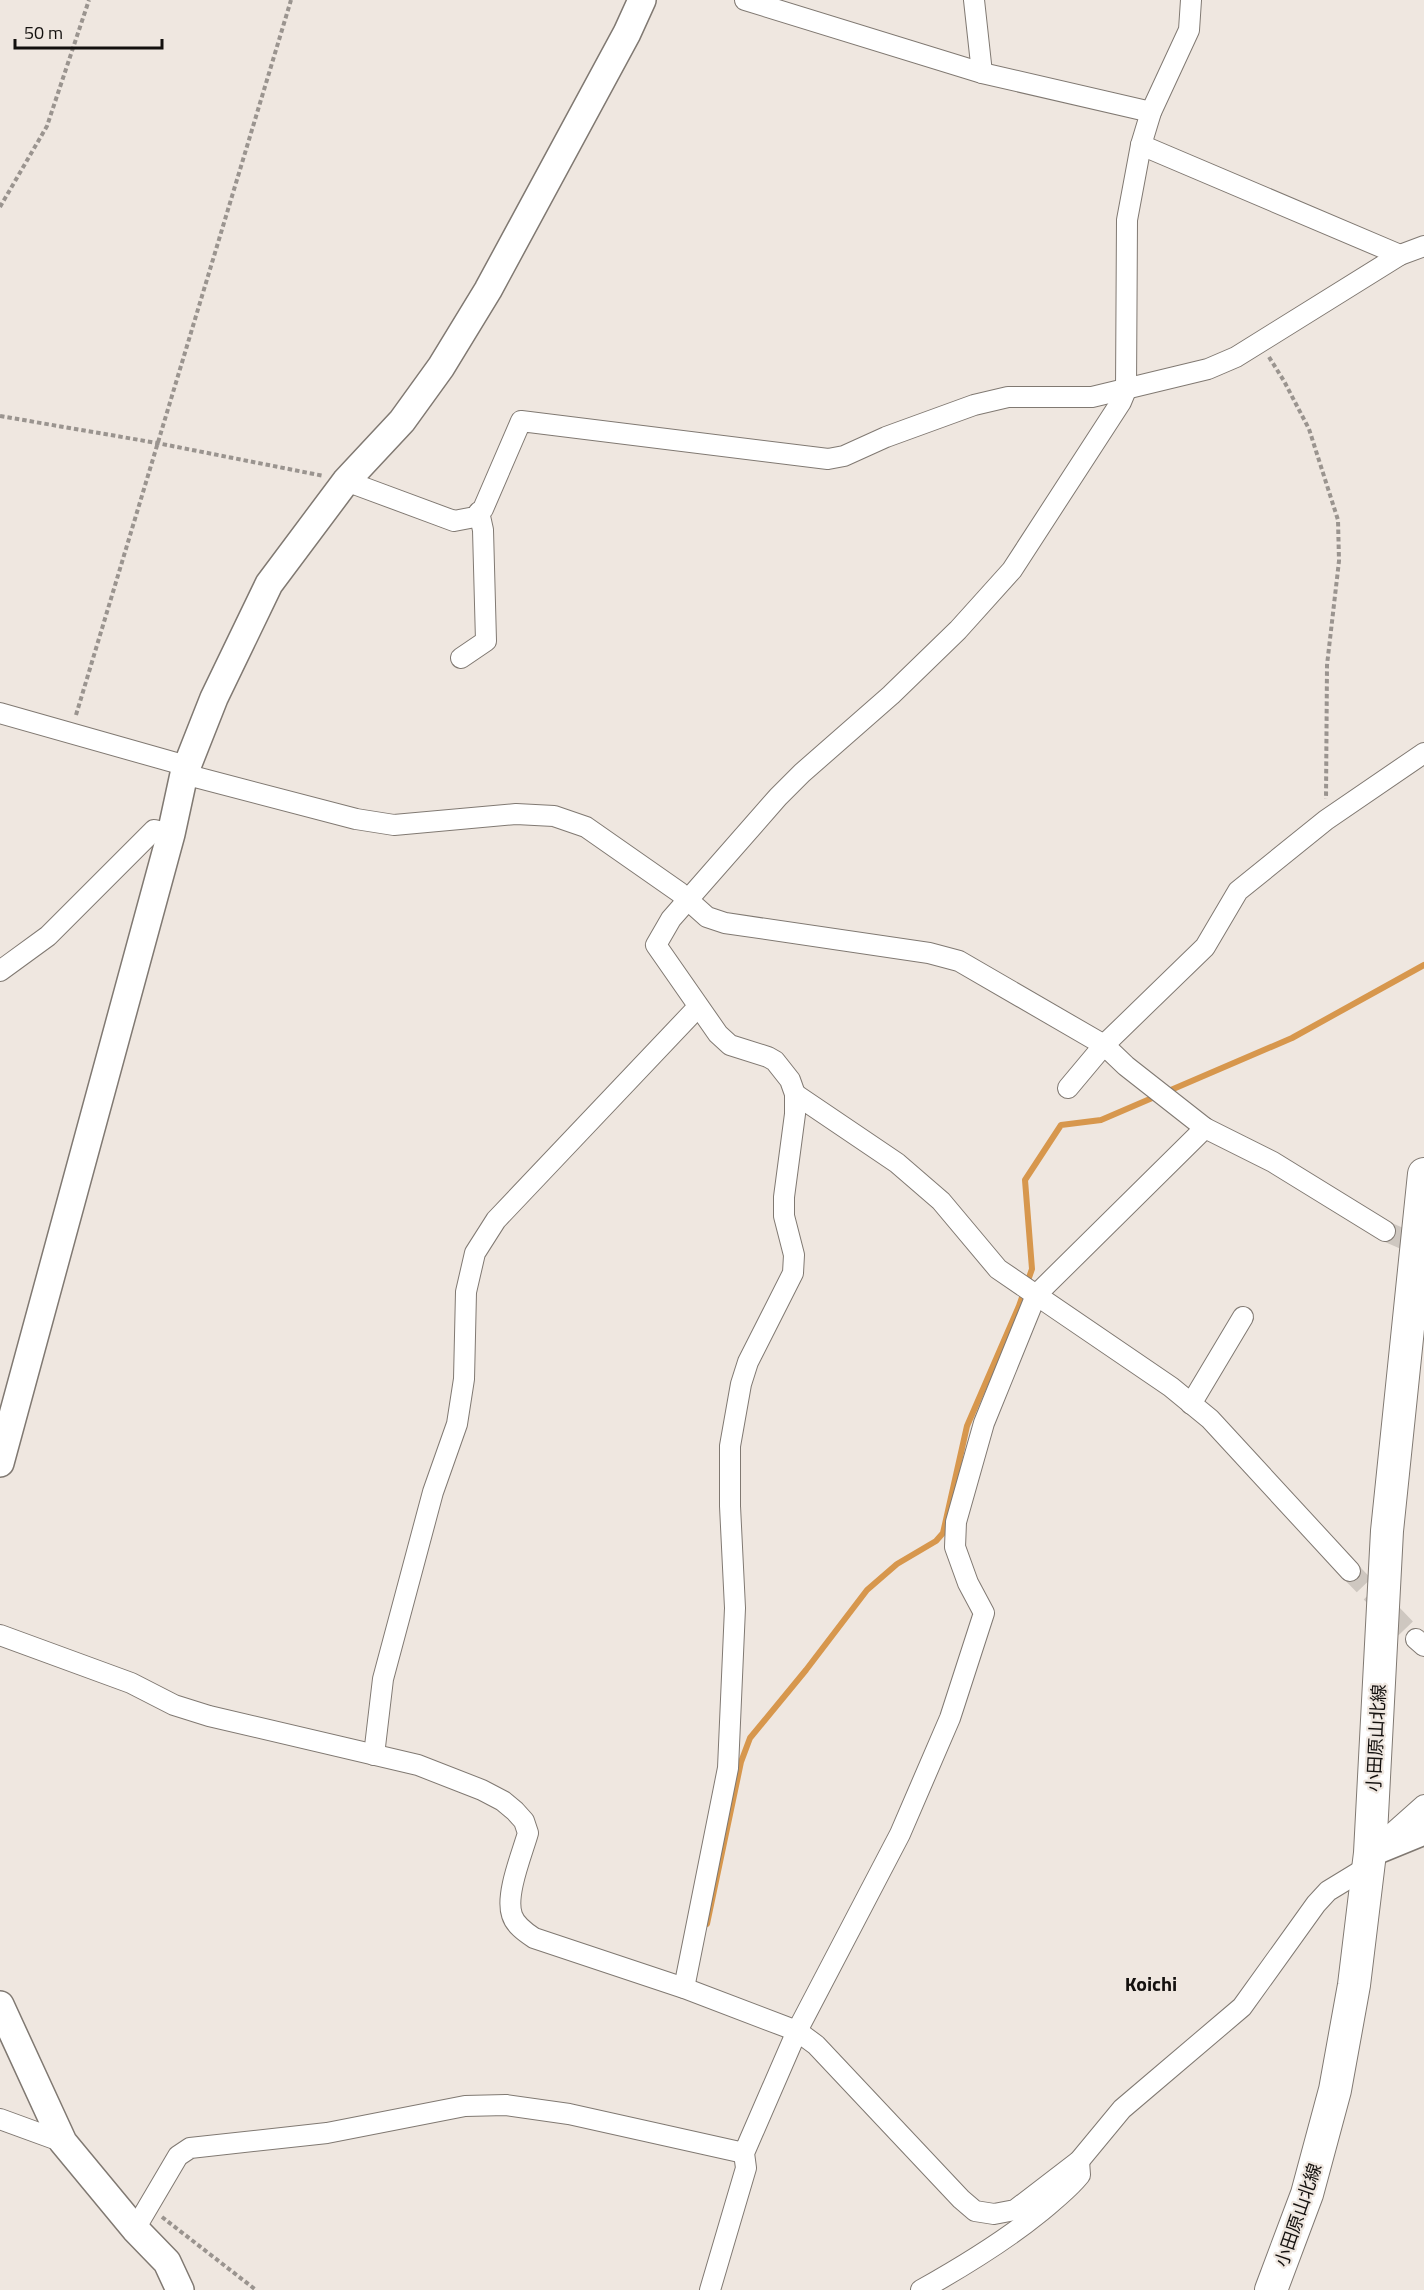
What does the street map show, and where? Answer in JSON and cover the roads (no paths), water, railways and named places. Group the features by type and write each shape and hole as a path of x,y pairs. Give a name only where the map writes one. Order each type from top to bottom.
{"main road":[{"name":"小田原山北線","path":"1271,2290 1307,2194 1335,2090 1354,1985 1369,1859 1387,1531 1424,1174"}],"street":[{"path":"0,1463 171,834 185,770 214,698 269,584 346,481 402,421 441,367 488,290 627,33 642,0"},
{"path":"745,0 982,73 1152,112"},
{"path":"974,0 982,73"},
{"path":"684,1988 728,1768 735,1608 730,1506 730,1446 735,1413 748,1362 793,1273 794,1256 784,1216 784,1206 795,1114 795,1094 790,1080 775,1061 730,1045 718,1034 656,945 671,919 786,789 908,679 958,630 1012,570 1121,402 1126,390 1127,220 1141,145 1152,112 1190,30 1191,0"},
{"path":"1141,145 1400,255"},
{"path":"346,481 454,521 475,517 483,509 521,421 828,459 844,456 886,437 974,405 1008,397 1092,397 1208,369 1236,357 1400,255 1424,246"},
{"path":"461,658 486,641 483,530 479,512"},
{"path":"0,713 185,770 356,819 394,825 516,814 554,816 586,827 707,917 725,923 929,953 959,961 1104,1045 1126,1066 1205,1128 1273,1162 1384,1231"},
{"path":"1068,1088 1104,1045 1205,947 1238,891 1326,820 1424,753"},
{"path":"0,971 48,936 154,830 171,834"},
{"path":"374,1755 383,1679 433,1492 457,1424 465,1379 466,1292 476,1253 496,1220 698,1007"},
{"path":"795,1094 897,1163 941,1201 998,1269 1171,1387 1210,1419 1350,1571"},
{"path":"710,2290 716,2277 746,2168 744,2153 797,2031 900,1834 950,1718 984,1613 968,1583 955,1547 956,1522 984,1423 1036,1295 1205,1128"},
{"path":"1191,1404 1243,1317"},
{"path":"0,1635 130,1683 174,1705 209,1716 418,1765 482,1790 504,1802 524,1821 528,1833 509,1903 512,1917 523,1931 534,1938 684,1988 797,2031 816,2045 961,2199 975,2211 994,2214 1015,2210 1079,2161 1122,2109 1242,2007 1316,1904 1328,1891 1369,1859 1424,1804"},
{"path":"1369,1859 1424,1831"},
{"path":"0,2005 63,2142 142,2218 180,2290"},
{"path":"142,2218 178,2156 190,2148 327,2133 465,2106 506,2105 569,2114 744,2153"},
{"path":"0,2119 63,2142"},
{"path":"921,2290 1004,2240 1061,2195 1080,2175 1079,2161"}],"waterway":[{"path":"707,1924 741,1762 750,1738 867,1590 897,1564 936,1541 943,1533 967,1426 1019,1306 1032,1269 1025,1180 1061,1125 1101,1120 1292,1038 1424,965"}],"tunnel":[{"path":"1385,1231 1424,1248"},
{"path":"1350,1571 1416,1639"}],"district":[{"name":"Koichi","path":"1151,1983"}]}
